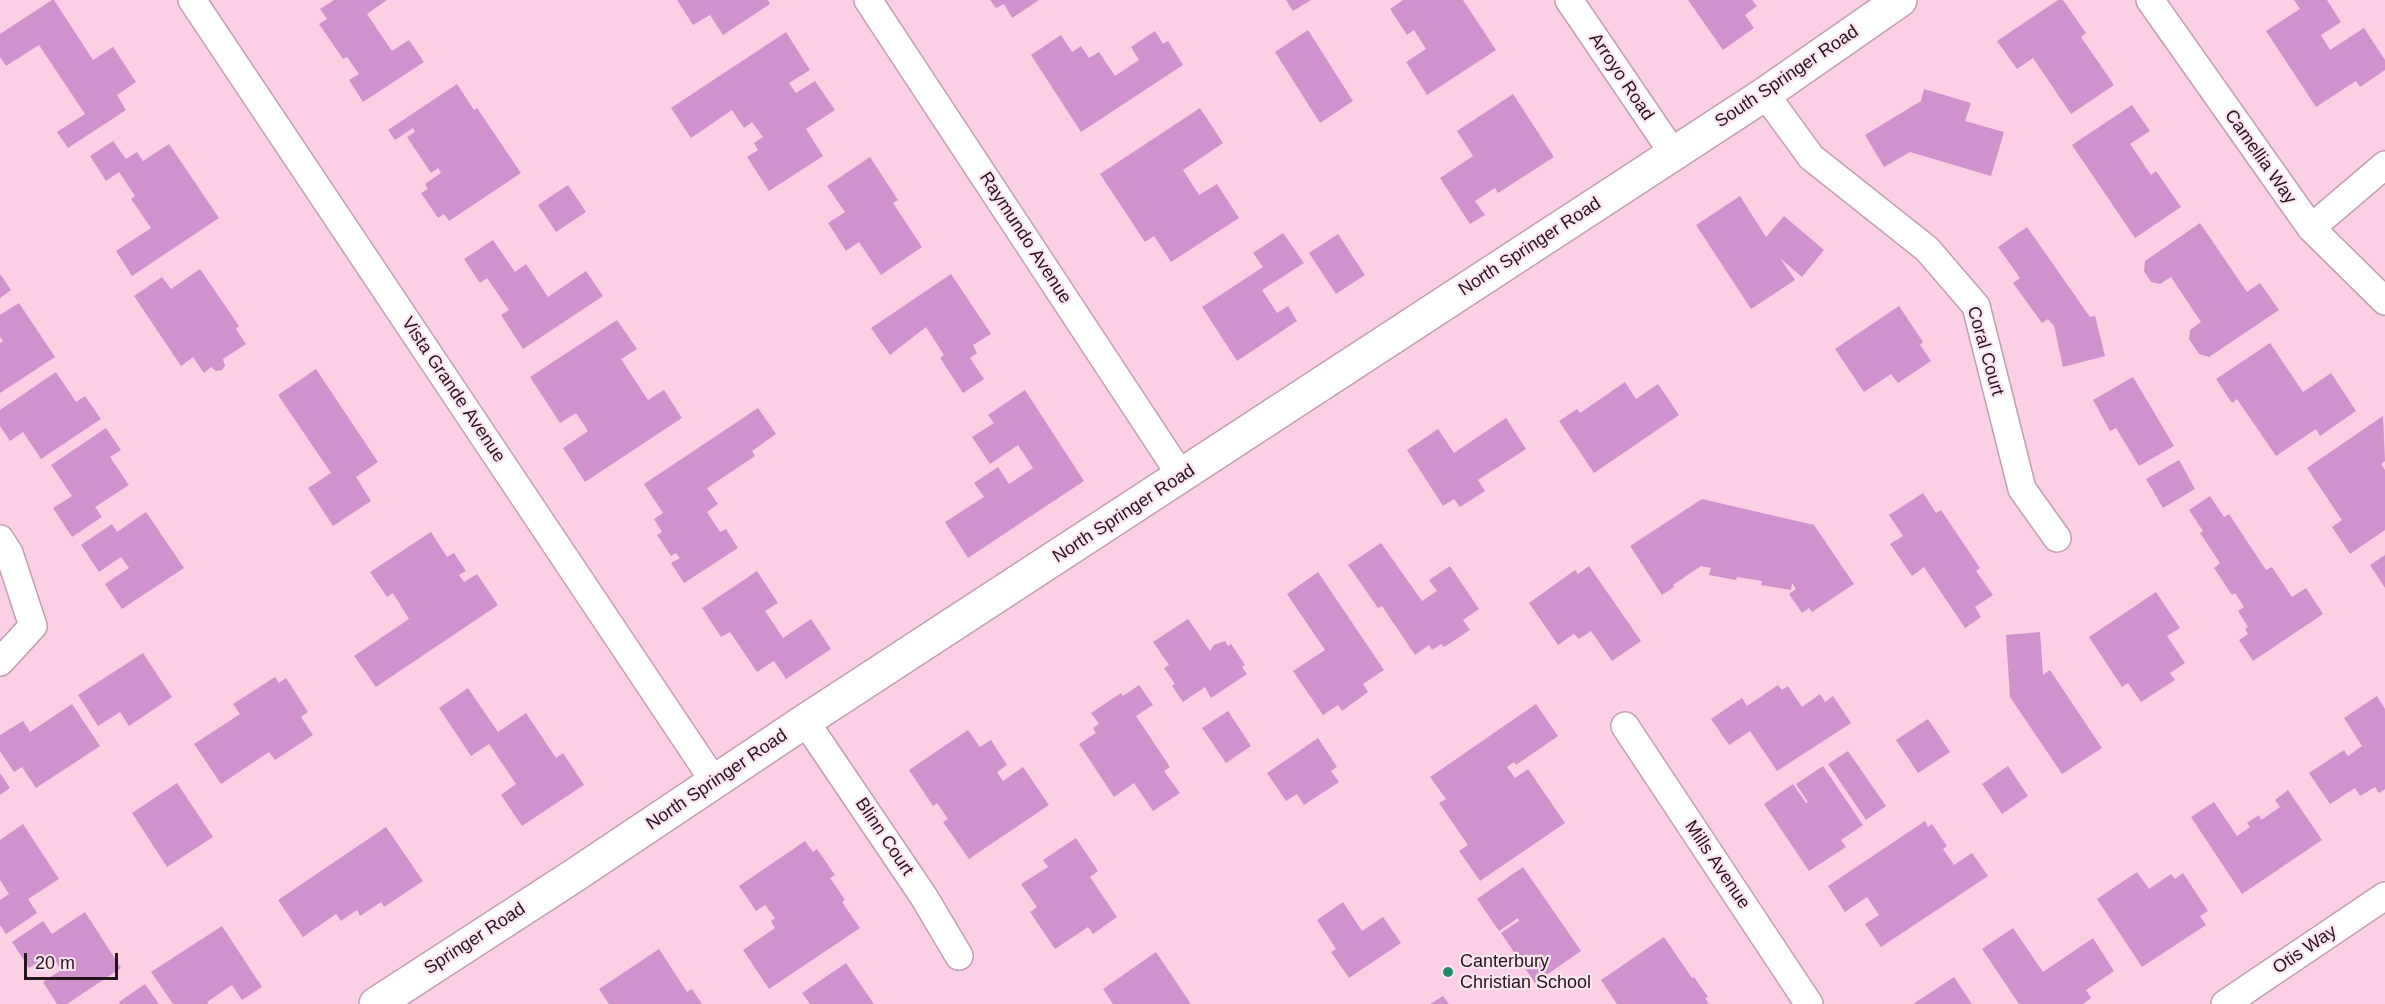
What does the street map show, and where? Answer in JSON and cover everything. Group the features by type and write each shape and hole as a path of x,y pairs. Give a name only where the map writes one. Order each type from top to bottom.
{"street":[{"name":"Vista Grande Avenue","path":"192,0 714,781"},
{"name":"Raymundo Avenue","path":"868,0 1182,477"},
{"name":"Arroyo Road","path":"1569,0 1673,153"},
{"name":"South Springer Road","path":"1673,153 1766,94 1900,0"},
{"name":"Camellia Way","path":"2150,0 2311,228 2385,301"},
{"name":"Coral Court","path":"1766,94 1811,157 1927,249 1976,306 2022,489 2057,538"},
{"name":"North Springer Road","path":"575,875 805,721 1182,477 1673,153"},
{"path":"2311,228 2385,165"},
{"path":"0,539 9,553 33,626 0,663"},
{"name":"Blinn Court","path":"805,721 924,897 959,956"},
{"name":"Mills Avenue","path":"1625,726 1809,1004"},
{"name":"Springer Road","path":"376,1004 575,875"},
{"name":"Otis Way","path":"2224,1004 2385,896"}],"building":[{"path":"52,0 93,60 113,47 136,82 117,95 126,110 68,148 57,132 85,114 39,45 6,66 0,57 0,34"},
{"path":"334,0 387,0 367,14 392,51 409,40 424,62 363,102 349,80 359,74 347,57 343,59 319,24 327,19 320,9"},
{"path":"677,0 768,0 770,4 723,35 710,15 693,25"},
{"path":"990,0 1039,0 1012,18 1004,4 996,8"},
{"path":"1286,0 1311,0 1293,11"},
{"path":"1403,0 1463,0 1496,50 1427,95 1406,62 1426,49 1414,30 1407,35 1390,9"},
{"path":"1688,0 1752,0 1757,6 1745,15 1754,28 1723,50"},
{"path":"2058,0 2063,0 2086,33 2081,37 2114,85 2071,114 2033,58 2017,69 1997,41"},
{"path":"2294,0 2327,0 2341,22 2321,35 2330,50 2364,28 2385,60 2385,70 2360,87 2356,81 2316,107 2266,31 2300,9"},
{"path":"1308,30 1353,101 1320,123 1275,52"},
{"path":"1155,31 1163,44 1168,41 1183,65 1081,132 1031,55 1061,35 1072,52 1081,46 1089,58 1099,52 1115,76 1139,60 1131,47"},
{"path":"786,32 810,70 789,83 796,93 815,81 835,110 806,129 823,156 769,191 747,157 758,150 754,143 763,137 752,122 744,128 732,110 691,138 671,108"},
{"path":"457,84 474,110 477,108 521,173 449,221 444,214 438,218 421,193 428,189 425,184 441,173 438,168 431,173 407,137 415,132 413,128 395,140 388,130"},
{"path":"1924,89 1971,103 1965,121 2004,132 1991,176 1910,152 1884,167 1865,135 1921,101"},
{"path":"1513,94 1554,157 1498,193 1495,188 1475,201 1485,215 1470,224 1440,178 1473,156 1457,131"},
{"path":"2132,105 2150,131 2130,144 2151,175 2156,171 2181,207 2135,238 2072,145"},
{"path":"1200,108 1223,143 1183,170 1199,195 1217,184 1239,218 1171,262 1154,236 1145,242 1100,174"},
{"path":"113,141 126,159 137,152 143,161 169,144 219,218 132,276 116,251 151,228 131,199 135,196 119,172 106,181 90,156"},
{"path":"870,157 898,200 893,203 922,247 881,275 859,242 846,251 828,223 845,212 827,186"},
{"path":"568,185 586,212 556,232 538,205"},
{"path":"1740,196 1766,237 1784,216 1824,250 1802,277 1780,258 1795,280 1751,309 1696,225"},
{"path":"2200,223 2247,292 2260,283 2279,310 2209,357 2199,354 2189,339 2190,330 2201,322 2171,277 2160,284 2151,282 2144,271 2145,261"},
{"path":"2027,227 2090,317 2095,316 2105,356 2063,367 2054,326 2048,319 2042,323 2013,283 2020,278 1998,247"},
{"path":"1283,233 1304,263 1262,290 1277,313 1288,306 1297,321 1237,361 1202,307 1263,267 1253,253"},
{"path":"1338,234 1365,275 1336,294 1309,253"},
{"path":"493,240 515,272 526,264 548,297 586,271 603,296 523,349 501,315 509,310 487,278 480,283 464,259"},
{"path":"200,269 239,326 236,329 246,344 223,359 225,366 222,370 216,371 211,367 204,373 193,357 181,366 134,296 162,277 171,289"},
{"path":"0,274 11,290 0,298"},
{"path":"951,274 991,334 973,345 977,353 970,358 984,379 963,393 940,358 944,355 926,327 890,355 871,328"},
{"path":"19,303 55,357 0,393 0,343 3,341 0,337 0,315"},
{"path":"1899,306 1923,342 1920,345 1931,361 1898,383 1891,374 1864,392 1835,349"},
{"path":"617,320 637,349 621,359 648,400 664,390 682,418 585,482 563,448 588,431 576,413 560,423 530,377"},
{"path":"2270,343 2303,392 2331,373 2356,411 2320,436 2316,429 2276,456 2237,399 2232,403 2216,379"},
{"path":"316,369 378,462 356,477 371,501 333,526 308,488 331,473 278,395"},
{"path":"56,372 76,402 85,396 101,419 41,459 23,432 10,441 0,426 0,410"},
{"path":"2133,377 2174,446 2139,466 2116,428 2110,431 2093,400"},
{"path":"1625,382 1636,399 1658,384 1679,415 1594,473 1559,421 1577,409 1580,413"},
{"path":"1025,390 1084,481 968,558 945,522 984,497 974,483 998,467 1009,484 1033,468 1018,445 990,464 972,437 994,423 988,415"},
{"path":"758,408 776,434 752,451 755,456 707,488 718,504 707,512 720,532 726,529 738,548 684,583 671,563 680,558 676,553 671,556 657,535 662,532 654,519 663,513 644,484"},
{"path":"2383,416 2385,461 2381,464 2385,470 2385,530 2350,554 2332,527 2342,520 2307,468"},
{"path":"1506,418 1526,449 1478,480 1485,491 1460,507 1454,499 1443,506 1407,450 1438,429 1454,453"},
{"path":"106,428 121,450 110,457 129,485 95,507 102,517 72,537 53,508 72,496 51,465"},
{"path":"2179,460 2195,489 2163,508 2146,479"},
{"path":"1923,493 1936,513 1941,510 1980,568 1976,571 1993,595 1975,607 1981,617 1965,628 1924,567 1912,576 1890,544 1903,536 1889,515"},
{"path":"2210,496 2224,517 2229,514 2266,570 2272,567 2292,597 2306,588 2323,614 2253,661 2239,640 2248,634 2245,629 2248,627 2238,611 2244,607 2235,593 2232,595 2214,568 2220,563 2200,533 2203,531 2189,510"},
{"path":"1702,499 1814,525 1854,584 1812,612 1809,608 1802,613 1789,594 1796,589 1792,583 1791,590 1761,585 1762,581 1737,577 1736,580 1709,575 1711,568 1701,566 1662,595 1630,546"},
{"path":"146,512 184,568 122,609 105,584 129,568 121,557 99,572 81,545 112,524 117,532"},
{"path":"431,532 447,557 454,553 466,571 459,575 464,582 477,574 498,605 376,687 354,656 409,619 393,593 387,597 370,572"},
{"path":"1381,543 1422,601 1437,591 1429,580 1450,566 1479,609 1463,620 1470,630 1444,647 1441,644 1432,650 1429,645 1415,655 1382,606 1378,608 1348,565"},
{"path":"2385,555 2385,588 2370,565"},
{"path":"1589,566 1641,641 1612,661 1591,631 1579,639 1574,634 1558,645 1529,603 1575,570 1578,574"},
{"path":"757,571 778,603 765,611 783,638 811,619 831,649 786,679 774,661 757,672 730,632 721,637 702,608"},
{"path":"1318,572 1384,670 1363,684 1368,692 1342,711 1338,705 1323,715 1293,671 1325,650 1287,594"},
{"path":"2156,592 2180,628 2167,636 2185,663 2170,673 2175,680 2141,702 2128,683 2122,687 2089,637"},
{"path":"1188,619 1210,651 1214,645 1225,641 1228,646 1231,644 1245,665 1242,667 1247,674 1211,698 1205,687 1183,702 1164,668 1169,665 1153,642"},
{"path":"2040,632 2043,675 2050,670 2102,748 2062,774 2010,697 2006,635"},
{"path":"143,653 172,697 129,726 120,712 98,726 78,695"},
{"path":"275,677 279,683 286,678 308,712 301,717 313,735 275,760 269,752 221,784 194,744 240,714 233,704"},
{"path":"1139,685 1153,705 1136,716 1170,767 1164,771 1180,793 1153,811 1134,783 1114,797 1079,744 1096,733 1093,728 1099,724 1091,713 1121,693 1123,696"},
{"path":"1778,685 1782,690 1788,686 1802,707 1820,694 1825,702 1833,696 1851,723 1777,771 1750,731 1729,745 1711,719 1742,698 1747,706"},
{"path":"468,688 498,732 526,713 556,758 563,753 584,785 522,826 501,795 516,784 489,744 471,756 439,708"},
{"path":"2377,696 2385,709 2385,789 2379,793 2375,787 2360,796 2355,788 2330,804 2309,773 2344,750 2348,756 2362,746 2344,718"},
{"path":"72,704 100,746 36,788 22,767 14,772 0,751 0,735 23,721 30,732"},
{"path":"1536,704 1558,736 1516,765 1514,762 1507,767 1515,778 1528,769 1565,823 1480,881 1459,851 1468,845 1439,803 1446,799 1430,777"},
{"path":"1228,711 1251,746 1226,763 1202,728"},
{"path":"1928,719 1950,752 1918,773 1896,740"},
{"path":"968,730 980,747 991,740 1007,765 997,772 1003,781 1023,767 1049,805 969,859 943,822 948,819 937,803 933,806 909,770"},
{"path":"1318,738 1337,767 1331,771 1339,782 1304,805 1297,794 1286,801 1267,773"},
{"path":"1848,751 1886,806 1866,820 1828,764"},
{"path":"1823,766 1863,825 1841,840 1846,847 1809,871 1764,804 1793,784 1806,803 1808,802 1796,784"},
{"path":"2008,766 2028,796 2002,814 1982,784"},
{"path":"0,773 10,788 0,795"},
{"path":"177,783 213,837 167,867 132,813"},
{"path":"2288,790 2322,840 2242,894 2191,817 2214,802 2237,836 2250,827 2247,823 2259,815 2261,820 2280,807 2275,800"},
{"path":"1925,821 1928,827 1932,824 1947,846 1943,849 1954,865 1972,853 1988,876 1881,947 1865,924 1879,915 1867,897 1845,912 1828,886"},
{"path":"23,824 59,879 28,899 37,913 6,934 0,925 0,900 9,894 0,880 0,840"},
{"path":"386,827 423,881 384,907 381,902 360,916 357,910 341,921 336,914 303,937 278,900"},
{"path":"1076,838 1098,871 1090,877 1117,917 1093,934 1088,927 1055,949 1030,912 1037,907 1021,884 1048,867 1043,860"},
{"path":"805,841 813,852 817,849 835,875 830,878 845,900 842,902 860,928 769,989 743,950 775,928 771,921 775,918 765,905 756,911 739,886"},
{"path":"1523,867 1581,951 1535,983 1501,933 1519,921 1518,918 1499,931 1477,899"},
{"path":"2137,872 2149,889 2171,874 2175,879 2183,873 2208,911 2200,916 2206,925 2142,967 2097,899"},
{"path":"1343,902 1362,931 1383,917 1401,943 1349,978 1331,952 1336,949 1317,920"},
{"path":"85,912 121,968 67,1004 57,1004 43,982 61,970 51,954 29,968 12,942 43,921 52,934"},
{"path":"222,926 262,987 242,1000 232,985 207,1002 209,1004 173,1004 151,972"},
{"path":"2013,928 2043,972 2093,938 2114,971 2086,990 2091,998 2083,1004 2019,1004 1982,949"},
{"path":"1664,937 1708,997 1705,998 1709,1004 1617,1004 1601,980"},
{"path":"659,949 687,992 692,989 702,1004 609,1004 599,989"},
{"path":"1156,952 1191,1004 1113,1004 1103,989"},
{"path":"846,963 874,1004 810,1004 802,993"},
{"path":"1954,977 1972,1004 1913,1004"},
{"path":"145,984 159,1004 120,1004 119,1002"},
{"path":"1443,996 1449,1004 1430,1004"}],"place":[{"name":"Canterbury Christian School","path":"1448,972"}]}
